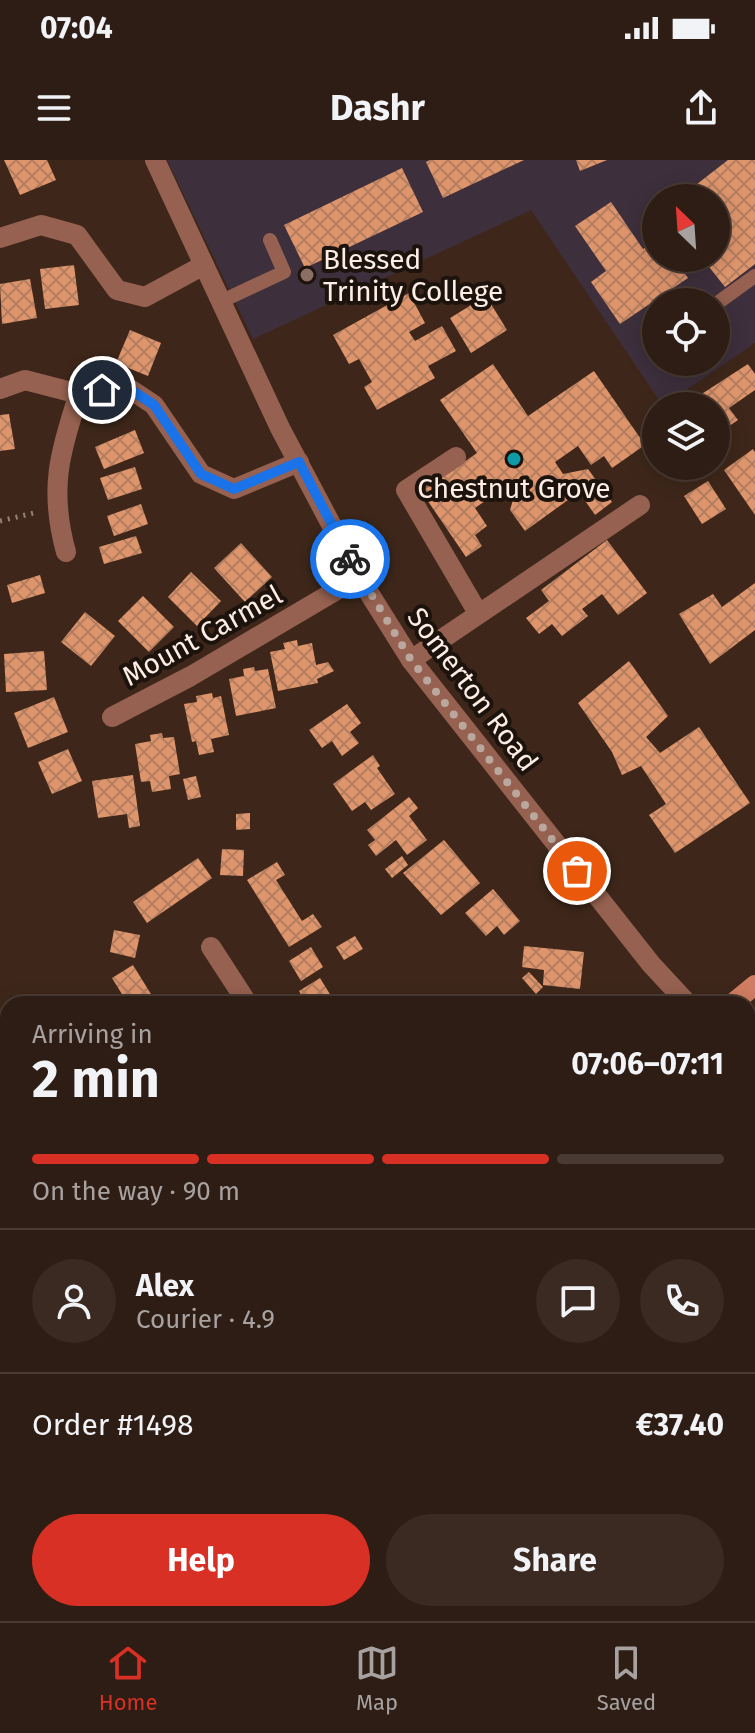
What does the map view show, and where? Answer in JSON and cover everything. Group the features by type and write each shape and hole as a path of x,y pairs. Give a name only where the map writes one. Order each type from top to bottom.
{"street":[{"name":"Somerton Road","path":"155,160 299,462 359,577 411,660 651,964 681,996"},
{"path":"0,238 41,225 77,235 117,290 145,297 204,265"},
{"path":"0,389 25,380 79,394 124,385 154,405 201,474 234,489 299,462"},
{"path":"66,552 57,508 61,447 79,394"},
{"path":"456,457 406,490 478,613"},
{"path":"411,660 640,505"},
{"name":"Mount Carmel","path":"112,717 191,676 359,577"},
{"path":"211,947 243,996"}],"lane":[{"path":"222,301 284,272 270,240"},
{"path":"730,294 755,276"}],"path":[{"path":"0,521 57,508"}],"shaded area":[{"name":"Blessed Trinity College","path":"167,160 755,160 755,343 730,360 730,288 642,288 642,375 531,210 253,339"},
{"name":"Blessed Trinity College","path":"643,376 707,376 683,392 654,392"}],"building":[{"path":"4,160 47,160 56,180 20,195"},
{"path":"524,160 443,198 426,162"},
{"path":"576,160 607,160 580,171"},
{"path":"728,160 755,160 755,264 725,287 713,272 730,272 730,184 697,184"},
{"path":"402,168 423,212 305,268 284,225"},
{"path":"611,202 642,248 642,272 684,272 688,278 673,288 642,288 642,309 620,324 591,282 606,271 575,226"},
{"path":"74,265 79,305 45,309 40,269"},
{"path":"30,279 37,318 2,324 0,284"},
{"path":"409,293 425,323 409,332 415,341 442,326 456,351 428,366 435,378 377,410 364,387 372,382 359,359 349,364 333,335"},
{"path":"486,296 507,330 471,353 450,318"},
{"path":"130,330 161,343 148,376 116,363"},
{"name":"Chestnut Grove","path":"493,364 528,416 594,371 642,441 642,447 612,468 604,456 591,465 578,446 555,462 563,474 588,469 612,502 595,515 579,492 525,531 510,510 516,490 511,483 475,508 487,526 475,535 482,546 466,557 421,491 477,453 440,400"},
{"path":"748,364 755,374 755,390 730,407 730,392 705,392"},
{"path":"730,409 738,420 730,425"},
{"path":"9,414 15,449 0,451 0,415"},
{"path":"135,430 144,453 104,469 95,447"},
{"path":"753,449 755,452 755,515 730,479 730,466"},
{"path":"135,467 142,489 108,500 100,478"},
{"path":"708,481 726,509 702,524 684,496"},
{"path":"141,504 148,524 114,536 107,516"},
{"path":"136,536 142,553 104,564 99,547"},
{"path":"607,540 647,593 618,615 602,594 582,609 588,616 562,636 552,624 539,634 526,618 549,601 541,590"},
{"path":"241,543 272,577 245,602 214,568"},
{"path":"191,572 221,601 197,626 168,597"},
{"path":"40,575 45,593 12,603 7,585"},
{"path":"755,583 755,630 710,664 679,614 713,594 722,607"},
{"path":"143,596 174,627 149,652 118,621"},
{"path":"85,612 115,636 91,666 61,642"},
{"path":"297,640 298,646 312,643 316,665 328,662 334,671 317,679 318,683 278,691 270,652 285,649 283,643"},
{"path":"44,651 47,690 6,692 4,654"},
{"path":"629,661 668,716 646,737 660,753 699,727 750,803 675,853 649,815 666,804 641,766 622,775 612,752 578,703"},
{"path":"254,667 255,671 268,669 276,708 236,716 229,679 244,676 243,669"},
{"path":"212,693 213,698 221,696 229,735 211,739 214,752 199,755 196,741 192,742 184,704 197,702 196,696"},
{"path":"54,697 68,732 28,748 14,713"},
{"path":"347,704 361,723 350,732 359,743 342,756 332,741 322,748 309,730"},
{"path":"162,733 163,738 174,737 180,774 169,776 171,789 152,792 150,781 141,782 135,744 151,741 150,735"},
{"path":"68,749 82,781 52,794 38,762"},
{"path":"373,755 380,766 377,768 395,794 371,810 365,802 352,811 333,784"},
{"path":"133,775 140,826 129,828 127,814 98,818 92,781"},
{"path":"196,776 201,797 188,800 183,779"},
{"path":"409,797 418,808 409,816 427,840 407,855 396,840 376,856 368,845 375,840 367,830"},
{"path":"250,813 250,829 236,830 236,814"},
{"path":"444,840 480,883 441,915 403,873"},
{"path":"222,849 244,850 243,876 220,875"},
{"path":"402,856 408,865 392,878 385,869"},
{"path":"198,858 212,878 147,923 133,902"},
{"path":"277,862 285,875 276,880 302,921 313,914 322,927 289,947 247,880"},
{"path":"493,889 520,921 504,935 497,926 486,936 465,913"},
{"path":"114,930 140,935 135,958 110,952"},
{"path":"355,936 363,949 344,960 336,947"},
{"path":"524,946 584,952 580,989 543,985 544,970 522,967"},
{"path":"311,947 323,967 301,981 289,961"},
{"path":"133,965 152,996 123,996 112,978"},
{"path":"529,972 543,987 536,994 522,978"},
{"path":"320,978 331,996 302,996 299,991"}],"way so far":[{"path":"350,559 411,660 577,871"}],"place":[{"name":"Blessed Trinity College","path":"307,275"},
{"name":"Chestnut Grove","path":"514,459"}],"route":[{"path":"102,390 124,385 154,405 201,474 234,489 299,462 350,559"}]}
